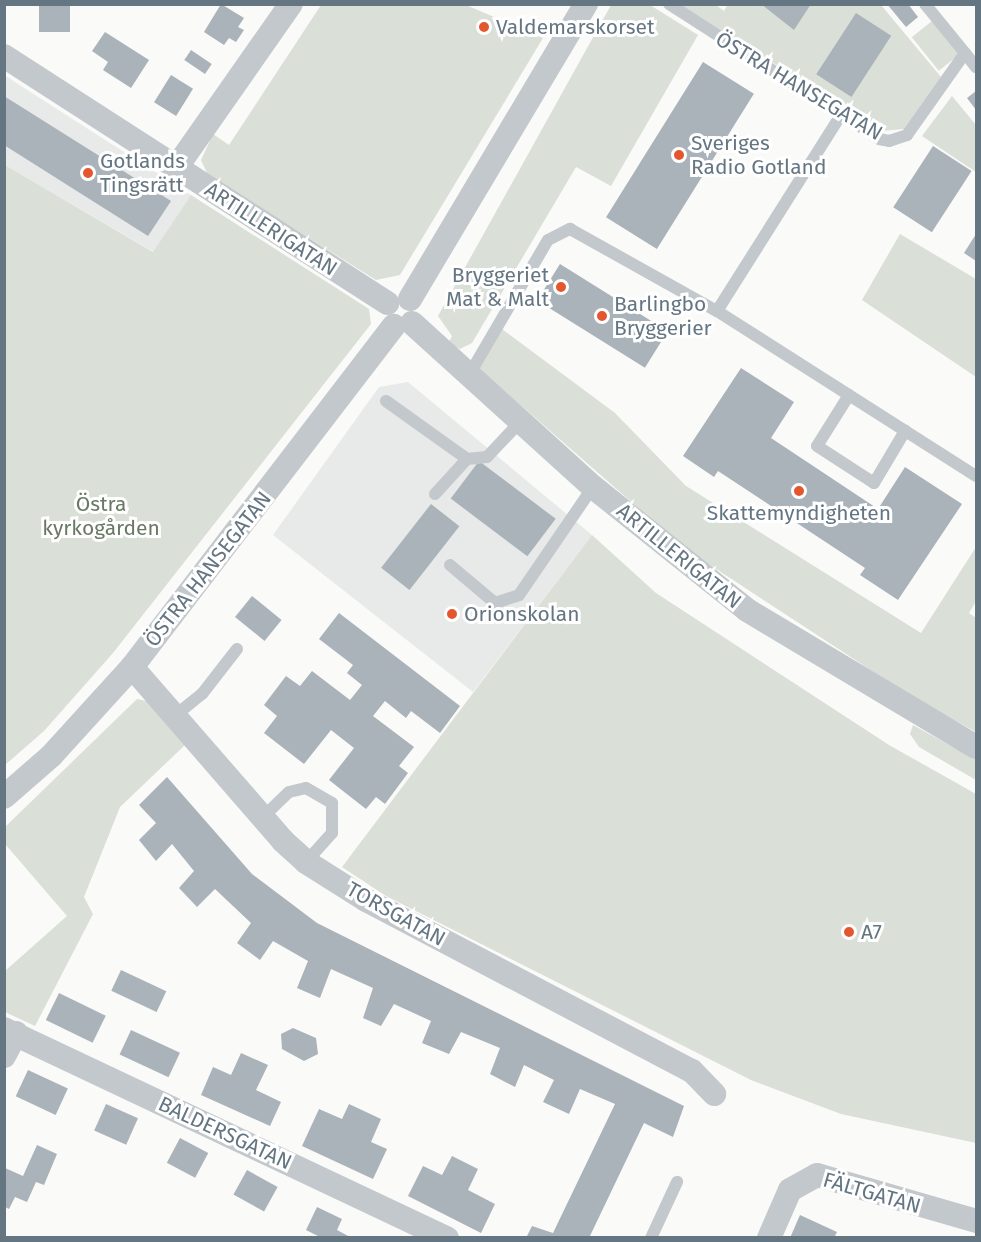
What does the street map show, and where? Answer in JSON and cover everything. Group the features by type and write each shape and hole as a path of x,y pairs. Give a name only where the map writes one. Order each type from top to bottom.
{"street":[{"path":"176,168 291,4"},
{"name":"ÖSTRA HANSEGATAN","path":"4,797 51,756 132,667 401,313 586,4"},
{"name":"ARTILLERIGATAN","path":"4,56 401,313 593,487 747,610 976,747"},
{"name":"TORSGATAN","path":"132,667 177,714 262,818 306,862 366,900 692,1071 714,1094"},
{"path":"4,1056 10,1031"},
{"name":"BALDERSGATAN","path":"10,1031 447,1238"},
{"name":"FÄLTGATAN","path":"769,1238 790,1190 817,1175 972,1226"}],"lane":[{"name":"ÖSTRA HANSEGATAN","path":"669,4 879,139 898,140 907,135 965,53"},
{"path":"925,4 976,67"},
{"path":"717,311 841,116"},
{"path":"469,375 548,240 570,229 717,311 976,476"},
{"path":"849,395 817,446 874,483 905,431"},
{"path":"386,401 466,459 487,458 520,422"},
{"path":"435,494 466,459"},
{"path":"450,565 495,603 519,595 593,487"},
{"path":"177,714 202,694 237,649"},
{"path":"262,818 289,792 306,788 332,803 332,833 306,862"},
{"path":"651,1238 677,1182"}],"shaded area":[{"path":"4,75 191,195 154,252 5,165"},
{"name":"Orionskolan","path":"408,382 592,535 473,692 273,535 379,387"}],"green space":[{"path":"728,4 881,5 941,77 904,129 881,131 681,5 716,5 724,11"},
{"name":"Valdemarskorset","path":"321,5 466,5 543,38 400,275 376,280 208,175 201,160 213,134 229,145"},
{"path":"611,5 650,5 698,35 611,186 576,167 472,343 460,349 448,344 452,336 438,316"},
{"path":"932,21 959,54 939,71 912,37"},
{"path":"952,96 976,125 976,172 922,136"},
{"name":"Östra kyrkogården","path":"5,165 153,252 191,195 369,309 371,324 113,653 44,731 5,765"},
{"path":"900,234 976,279 976,377 862,300"},
{"path":"498,326 615,413 686,486 921,633 976,547 976,601 969,613 976,618 976,732 912,697 684,548 476,366"},
{"path":"592,535 656,593 889,745 976,794 976,1143 841,1114 751,1080 386,896 342,867"},
{"path":"137,699 155,703 185,745 120,807 84,897 93,914 35,1026 5,1012 5,971 67,916 5,844 5,827"},
{"path":"913,725 976,760 976,780 919,747 910,734"}],"building":[{"path":"39,4 70,4 70,32 39,32"},
{"path":"221,4 244,18 238,27 244,30 236,42 229,38 224,45 204,32"},
{"path":"761,4 811,4 794,30"},
{"path":"887,4 908,4 918,17 906,27"},
{"path":"856,13 891,36 851,97 816,74"},
{"path":"105,32 149,60 131,88 103,70 108,62 92,51"},
{"path":"191,50 212,64 205,74 184,60"},
{"name":"Sveriges Radio Gotland","path":"703,62 754,94 657,249 606,217"},
{"path":"171,75 193,89 176,116 154,102"},
{"path":"976,91 976,110 967,98"},
{"name":"Gotlands Tingsrätt","path":"4,96 171,201 148,236 4,145"},
{"path":"933,146 972,171 932,232 893,207"},
{"path":"976,234 976,261 964,253"},
{"name":"Barlingbo Bryggerier","path":"560,264 668,331 645,368 537,300"},
{"name":"Skattemyndigheten","path":"741,368 794,402 771,438 878,509 905,467 962,504 898,600 860,575 865,568 718,471 714,477 683,456"},
{"path":"479,461 556,519 527,556 451,499"},
{"path":"431,504 459,526 409,590 381,568"},
{"path":"252,596 282,620 265,641 235,617"},
{"path":"339,613 460,706 440,733 411,711 406,718 385,701 373,716 414,747 399,766 408,773 385,804 376,797 366,809 329,780 354,748 331,730 304,764 264,733 277,716 264,705 286,676 300,686 312,671 350,700 362,685 347,673 353,665 319,639"},
{"path":"167,777 252,874 317,923 684,1106 673,1137 644,1123 589,1238 526,1238 532,1226 553,1233 615,1104 580,1089 569,1114 543,1102 554,1080 524,1065 515,1087 490,1074 500,1048 461,1032 449,1054 422,1043 431,1021 394,1004 381,1026 363,1018 373,988 331,969 320,998 297,988 308,961 273,941 260,960 237,943 251,923 215,889 197,907 179,888 194,871 172,844 156,861 139,840 156,823 139,805"},
{"path":"121,970 166,991 157,1012 111,991"},
{"path":"59,993 106,1016 93,1043 46,1020"},
{"path":"293,1028 316,1038 318,1054 304,1061 282,1049 281,1034"},
{"path":"131,1030 180,1053 169,1077 120,1054"},
{"path":"241,1053 268,1065 256,1090 281,1102 270,1126 201,1095 213,1067 231,1075"},
{"path":"28,1070 68,1089 56,1115 16,1096"},
{"path":"106,1104 138,1118 126,1145 94,1130"},
{"path":"349,1104 381,1119 371,1142 387,1149 373,1179 302,1146 319,1109 342,1119"},
{"path":"180,1138 208,1153 195,1178 167,1163"},
{"path":"37,1145 57,1154 44,1185 36,1182 27,1202 15,1197 9,1209 5,1207 5,1168 23,1176"},
{"path":"452,1156 478,1169 468,1190 495,1204 481,1233 408,1196 423,1166 442,1175"},
{"path":"247,1170 278,1187 264,1211 233,1194"},
{"path":"317,1207 342,1219 337,1230 352,1238 322,1238 306,1230"},
{"path":"800,1215 837,1232 834,1238 790,1238"}],"place":[{"name":"Valdemarskorset","path":"484,27"},
{"name":"Sveriges Radio Gotland","path":"679,155"},
{"name":"Gotlands Tingsrätt","path":"88,173"},
{"name":"Bryggeriet Mat & Malt","path":"561,287"},
{"name":"Barlingbo Bryggerier","path":"602,316"},
{"name":"Skattemyndigheten","path":"799,491"},
{"name":"Orionskolan","path":"452,614"},
{"name":"A7","path":"849,932"}]}
